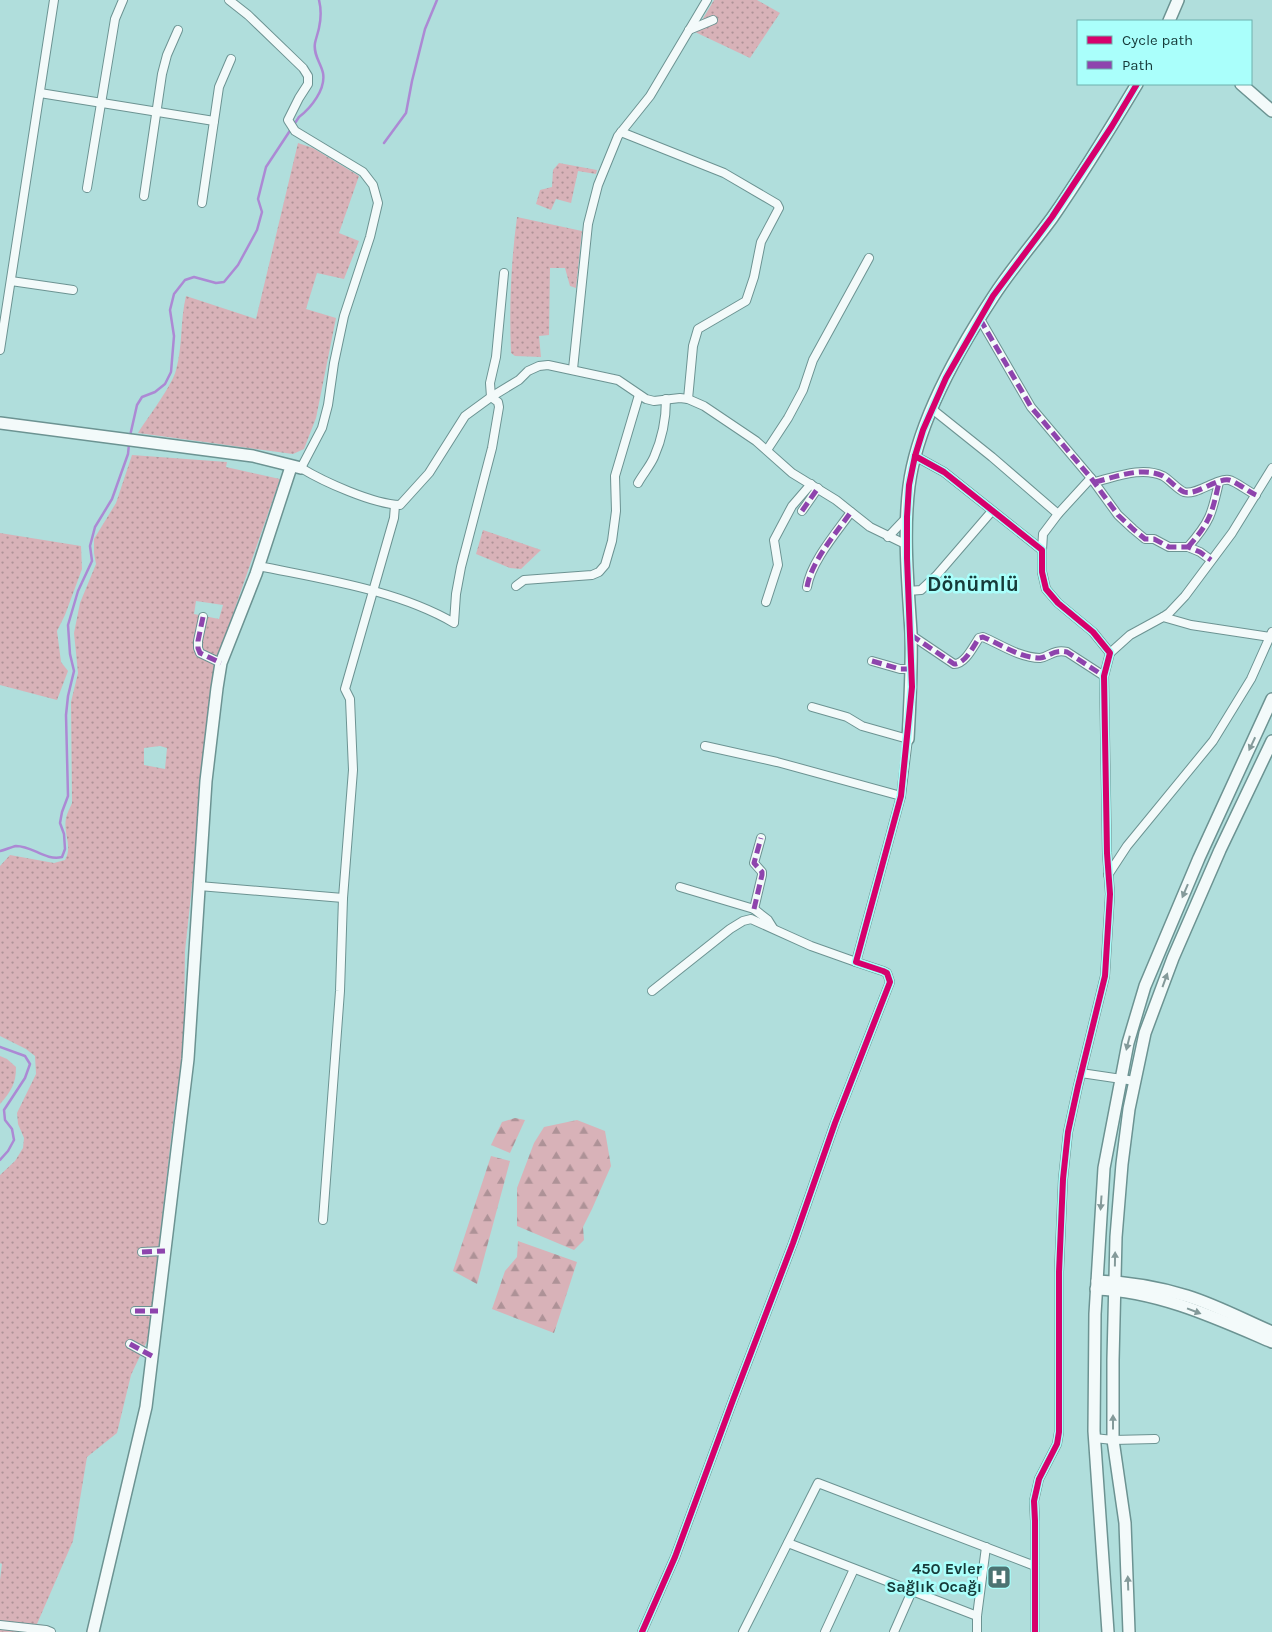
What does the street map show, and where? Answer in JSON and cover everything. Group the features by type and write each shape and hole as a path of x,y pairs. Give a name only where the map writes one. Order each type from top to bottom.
{"street":[{"path":"0,350 3,312 11,281 54,0"},
{"path":"88,188 115,19 122,0"},
{"path":"93,1632 146,1407 188,1060 206,781 221,662 296,467 322,428 344,316 370,238 378,203 373,185 363,172 295,131 288,120 308,84 308,76 303,68 248,15 229,0"},
{"path":"572,369 588,224 598,186 620,132 650,96 707,0"},
{"path":"1172,19 1178,0"},
{"path":"689,30 713,20"},
{"path":"144,196 162,74 167,55 178,30"},
{"path":"202,203 218,87 231,59"},
{"path":"856,962 901,796 908,739 911,669 907,518 909,485 923,430 946,378 994,296 1052,217 1112,126 1136,85"},
{"path":"1242,85 1272,111"},
{"path":"40,93 214,121"},
{"path":"620,132 724,173 753,189 777,204 780,208 761,242 754,277 746,301 698,329 693,346 688,399"},
{"path":"767,450 788,418 802,390 813,360 869,258"},
{"path":"491,397 490,383 496,357 504,273"},
{"path":"11,281 73,290"},
{"path":"980,319 1032,407 1133,530 1145,539 1154,539 1170,547 1188,547 1200,552 1210,560"},
{"path":"0,423 252,456 296,467 319,479 386,505 400,505 429,473 465,416 519,380 528,371 539,366 548,365 618,380 639,395 654,401 688,399 704,406 767,450 792,473 814,486 870,527 907,545"},
{"path":"516,586 524,580 592,575 599,572 605,565 612,541 616,511 614,476 639,395"},
{"path":"259,566 372,591 434,612 454,623 461,567 492,448 499,406 498,402 491,397"},
{"path":"638,484 654,457 662,433 666,400"},
{"path":"932,409 992,456 1058,514"},
{"path":"915,456 944,472 1042,550"},
{"path":"1035,1632 1034,1501 1039,1479 1057,1444 1059,1432 1060,1272 1063,1179 1068,1132 1105,976 1110,894 1107,853 1104,676 1110,653 1130,635 1169,613 1185,596 1232,532 1272,468"},
{"path":"1110,653 1093,632 1058,603 1046,588 1042,572 1043,534 1058,514 1093,480 1137,472 1150,471 1162,476 1184,492 1191,492 1229,480 1256,495"},
{"path":"1188,547 1204,530 1211,516 1219,482"},
{"path":"802,511 814,486"},
{"path":"766,602 778,565 774,540 792,506 814,486"},
{"path":"323,1220 340,990 343,898 353,770 350,699 346,688 394,518 394,505"},
{"path":"908,591 921,590 936,576 992,511"},
{"path":"807,587 808,580 823,552 851,512"},
{"path":"888,537 907,518"},
{"path":"1108,875 1127,846 1213,741 1251,679 1271,634 1192,625 1163,617"},
{"path":"202,618 198,648 200,653 221,662"},
{"path":"911,635 954,664 959,664 979,638 983,637 1027,655 1042,658 1053,652 1066,652 1104,676"},
{"path":"872,661 900,669 911,669"},
{"path":"1108,1632 1094,1438 1096,1285 1104,1168 1128,1043 1145,986 1199,858 1272,699"},
{"path":"812,707 847,717 862,726 908,739"},
{"path":"1130,1632 1125,1523 1113,1440 1116,1237 1129,1108 1145,1033 1173,958 1220,850 1272,741"},
{"path":"705,746 777,762 901,796"},
{"path":"754,909 762,875 762,872 754,863 762,838"},
{"path":"199,886 343,898"},
{"path":"680,888 754,909 768,920 773,928"},
{"path":"642,1632 675,1557 794,1243 835,1122 890,982 887,973 811,946 751,919 743,921 652,991"},
{"path":"1081,1073 1135,1081"},
{"path":"142,1252 165,1251"},
{"path":"1096,1285 1154,1288 1188,1297 1272,1332"},
{"path":"1115,1285 1173,1302 1272,1342"},
{"path":"135,1311 158,1311"},
{"path":"130,1344 152,1356"},
{"path":"1094,1438 1113,1440 1155,1439"},
{"path":"743,1632 818,1484 1035,1566"},
{"path":"788,1543 977,1616"},
{"path":"977,1632 977,1616 986,1547"},
{"path":"825,1632 854,1569"},
{"path":"894,1632 912,1591"},
{"path":"0,1625 51,1632"}],"green space":[{"path":"714,0 757,0 780,13 750,58 695,32"},
{"path":"298,143 313,148 359,176 339,233 359,241 344,279 317,273 306,309 336,318 316,418 304,449 293,454 138,433 174,377 180,351 186,296 256,319"},
{"path":"559,163 597,170 596,174 578,171 571,203 556,199 551,210 536,204 540,190 552,187 553,170"},
{"path":"517,217 582,231 576,288 570,286 565,268 550,268 549,335 539,336 541,357 515,356 511,353 511,285"},
{"path":"132,455 227,462 226,467 280,479 235,608 211,685 208,737 185,951 182,1068 175,1105 148,1339 131,1375 117,1433 87,1457 73,1541 37,1624 50,1626 48,1632 0,1632 0,1580 2,1564 0,1563 0,1175 15,1161 23,1148 24,1138 18,1124 17,1113 36,1074 35,1056 26,1049 0,1036 0,866 10,855 54,863 65,860 67,855 68,845 65,824 66,816 72,803 71,702 78,673 74,633 80,603 96,564 94,539 116,503","holes":["196,601 223,605 219,619 194,614","160,746 167,748 165,769 144,765 144,748"]},
{"path":"483,530 541,550 521,569 510,568 476,554"},
{"path":"0,533 81,546 82,569 57,631 61,662 68,671 57,700 0,685"},
{"path":"0,1056 16,1067 12,1087 0,1104"},
{"path":"515,1118 525,1120 510,1153 491,1145 502,1122"},
{"path":"577,1120 605,1131 611,1166 583,1227 584,1240 574,1250 517,1226 517,1188 534,1143 544,1127"},
{"path":"491,1156 510,1161 477,1284 453,1271"},
{"path":"518,1241 577,1262 554,1333 492,1309 505,1271 517,1257"}],"waterway":[{"path":"130,436 137,405 142,397 155,392 165,384 171,372 174,336 170,310 174,294 185,280 194,277 216,283 224,282 238,265 257,230 262,212 258,199 266,167 299,117 308,109 320,92 323,73 315,47 320,21 319,0"},
{"path":"384,143 406,113 425,29 437,0"},
{"path":"0,851 16,846 28,848 56,858 62,857 65,849 64,834 60,823 68,796 66,715 74,671 70,654 68,625 78,591 92,561 90,546 95,527 112,499 128,454 129,444"},
{"path":"0,1047 25,1056 30,1064 25,1078 4,1110 5,1120 12,1129 14,1140 0,1160"}],"marked path":[{"path":"980,319 1031,407 1091,478 1118,515 1145,539 1154,539 1169,547 1188,547 1200,552 1211,560"},
{"path":"1095,482 1129,473 1146,472 1163,476 1184,492 1194,492 1218,482 1229,480 1256,495"},
{"path":"1188,547 1206,524 1219,482"},
{"path":"802,511 818,488"},
{"path":"807,587 813,568 851,512"},
{"path":"203,617 198,648 200,653 221,663"},
{"path":"911,635 954,664 962,661 979,638 983,637 1025,656 1040,658 1055,652 1067,652 1104,676"},
{"path":"872,661 900,669 911,669"},
{"path":"754,909 762,875 762,872 754,863 761,838"},
{"path":"142,1252 165,1251"},
{"path":"135,1311 158,1311"},
{"path":"130,1344 152,1356"}],"cycle path":[{"path":"642,1632 675,1557 793,1243 835,1123 890,982 887,973 856,962 901,796 912,687 907,517 909,485 923,430 946,378 993,296 1052,217 1112,126 1136,85"},
{"path":"915,456 944,472 1042,550 1042,572 1046,589 1058,603 1093,632 1110,653 1104,676 1107,853 1110,894 1105,976 1068,1132 1063,1179 1059,1272 1059,1432 1057,1444 1039,1479 1034,1501 1035,1632"}],"place":[{"name":"450 Evler Sağlık Ocağı","path":"999,1577"}],"district":[{"name":"Dönümlü","path":"973,584"}]}
